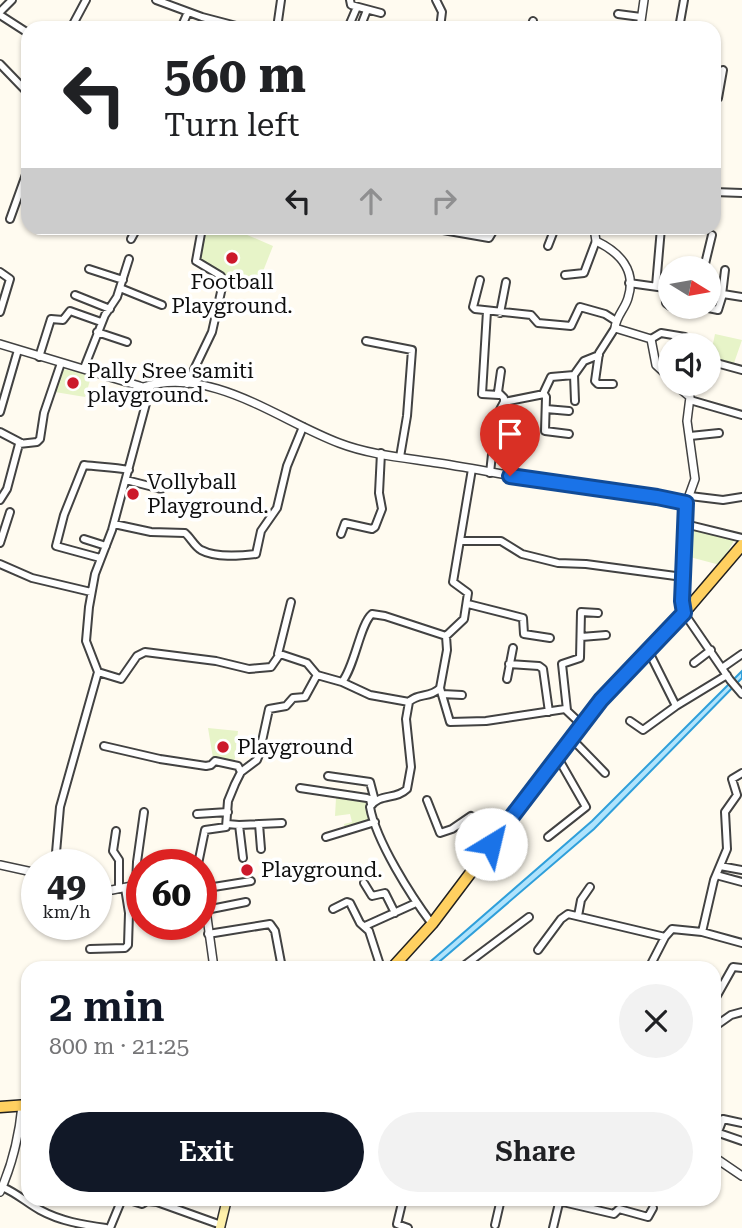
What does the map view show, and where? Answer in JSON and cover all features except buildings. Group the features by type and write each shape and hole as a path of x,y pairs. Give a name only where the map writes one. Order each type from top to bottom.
{"main road":[{"path":"398,961 432,924 601,700 684,613 742,545"},
{"path":"0,1107 21,1105"},
{"path":"220,1227 225,1206"}],"street":[{"path":"12,0 0,13 21,28"},
{"path":"75,21 86,0"},
{"path":"156,0 213,21"},
{"path":"278,21 281,0"},
{"path":"350,0 351,5 380,13"},
{"path":"436,0 442,12 441,21"},
{"path":"640,21 644,0"},
{"path":"680,21 684,0"},
{"path":"351,21 357,6"},
{"path":"363,21 368,10"},
{"path":"184,21 188,12"},
{"path":"618,14 641,17"},
{"path":"0,64 21,86"},
{"path":"721,84 723,70"},
{"path":"10,219 21,188"},
{"path":"721,192 742,193"},
{"path":"131,239 133,235"},
{"path":"187,384 212,332 222,283 221,276 196,261 201,235"},
{"path":"472,235 489,238 491,235"},
{"path":"548,246 552,235"},
{"path":"565,275 584,273 596,241 595,235"},
{"path":"629,283 656,286 660,235"},
{"path":"707,256 712,235"},
{"path":"596,241 614,250 621,257 629,275 628,298 599,355 596,383 613,384"},
{"path":"84,369 97,332 120,288 130,259"},
{"path":"89,269 123,280"},
{"path":"721,299 725,270"},
{"path":"0,272 10,279 0,312"},
{"path":"480,280 474,308 487,312 531,315 538,323 571,326 579,307 606,314 615,325 650,339"},
{"path":"500,313 506,282"},
{"path":"120,288 162,305"},
{"path":"75,295 110,309"},
{"path":"722,295 742,297"},
{"path":"39,357 51,319 63,320 70,311 102,322"},
{"path":"487,312 482,394 504,398 496,417 490,473"},
{"path":"97,332 127,342"},
{"path":"650,339 658,335"},
{"path":"650,339 658,367"},
{"path":"366,341 410,348 413,352 400,457"},
{"path":"0,344 133,385 143,387 159,382 203,385 341,444 380,453 490,473 657,497 688,500 727,500 742,497"},
{"path":"0,412 18,350"},
{"path":"575,401 574,375 584,360 599,355"},
{"path":"0,432 21,443 37,442 40,439 44,413 61,363"},
{"path":"721,364 742,370"},
{"path":"499,395 501,371"},
{"path":"543,394 548,380 554,375 574,375"},
{"path":"57,849 63,798 98,672 86,641 91,593 100,558 114,524 150,385"},
{"path":"504,402 543,394"},
{"path":"543,394 546,397 545,431 569,434"},
{"path":"689,396 691,400 686,416 695,479 684,524 684,613 742,694"},
{"path":"691,400 742,415"},
{"path":"546,408 569,411"},
{"path":"114,524 151,532 185,533 199,549 207,552 225,555 256,554 261,531 277,508 287,466 303,427"},
{"path":"690,436 719,433"},
{"path":"0,500 7,489 16,450 21,443"},
{"path":"341,534 345,523 372,529 376,527 382,509 379,493 380,453"},
{"path":"100,558 56,545 60,527 85,466 110,466 129,470"},
{"path":"446,636 461,624 468,604 468,593 453,582 472,469"},
{"path":"126,480 161,489"},
{"path":"0,543 10,512"},
{"path":"684,524 742,538"},
{"path":"84,539 106,546"},
{"path":"461,541 500,541 522,554 558,563 615,567 683,577"},
{"path":"0,564 32,578 91,593"},
{"path":"98,672 121,679 136,656 145,652 216,661 249,669 271,667 278,654 291,602"},
{"path":"468,604 523,618 524,634 550,638"},
{"path":"582,725 567,710 562,664 580,658 581,612 598,613"},
{"path":"342,682 357,651 366,620 372,614 446,636"},
{"path":"581,637 606,635"},
{"path":"446,636 447,650 441,691 450,722 486,721 567,710"},
{"path":"507,679 513,648"},
{"path":"648,650 676,706"},
{"path":"694,663 711,650"},
{"path":"278,654 307,663 317,675 342,682 370,695 409,702"},
{"path":"722,668 742,654"},
{"path":"509,664 539,666 544,669 549,712"},
{"path":"228,824 230,796 241,772 260,755 269,709 286,706 293,698 305,697 317,675"},
{"path":"630,721 643,730 676,706 728,678"},
{"path":"373,803 384,797 404,793 409,784 411,767 406,719 409,702 414,697 441,691 462,695"},
{"path":"572,739 605,773"},
{"path":"104,746 206,766 215,761 230,762 238,766 241,772"},
{"path":"548,837 586,807 558,758"},
{"path":"702,932 716,875 727,849 725,814 737,795 732,779 742,773"},
{"path":"328,776 370,781 373,803 370,810 375,822 416,903 432,924"},
{"path":"300,788 367,798 373,803"},
{"path":"426,800 440,833 452,829 471,816 495,839"},
{"path":"139,849 145,812"},
{"path":"197,814 228,812"},
{"path":"326,837 375,822"},
{"path":"201,849 205,830 223,828 228,824 282,823"},
{"path":"259,824 261,849"},
{"path":"239,825 243,858"},
{"path":"90,948 127,947 129,913 122,888 119,860 113,851 116,831"},
{"path":"0,865 21,870"},
{"path":"720,866 742,870"},
{"path":"716,875 742,882"},
{"path":"217,886 251,881"},
{"path":"364,883 372,896 385,893 395,913"},
{"path":"112,888 126,887"},
{"path":"578,916 582,897 590,887"},
{"path":"217,908 246,902"},
{"path":"333,909 349,902 360,923 369,931 379,961"},
{"path":"365,926 416,903"},
{"path":"538,950 568,914 665,937"},
{"path":"470,961 529,917"},
{"path":"217,933 270,924 275,931 281,961"},
{"path":"653,961 665,937 674,928 702,932 742,943"},
{"path":"209,940 213,961"},
{"path":"721,988 732,968 742,968"},
{"path":"721,1022 742,1012"},
{"path":"721,1123 723,1119 742,1123"},
{"path":"21,1127 12,1165 1,1189 21,1195"},
{"path":"721,1134 742,1141"},
{"path":"721,1162 742,1176"},
{"path":"34,1206 74,1223 108,1228 120,1206"},
{"path":"167,1206 220,1227"},
{"path":"401,1206 397,1224 408,1228"},
{"path":"495,1225 499,1206"},
{"path":"553,1228 558,1206"},
{"path":"589,1206 614,1214 619,1209 648,1217 653,1208"}],"green space":[{"name":"Football Playground.","path":"201,235 247,235 273,246 258,284 222,276 196,261"},
{"path":"721,335 742,340 734,363 721,360"},
{"name":"Pally Sree samiti playground.","path":"61,369 92,374 85,397 55,392"},
{"path":"693,528 735,539 720,565 686,556 688,530"},
{"name":"Playground","path":"208,728 238,731 234,766 214,764"},
{"path":"336,798 366,801 366,808 369,808 374,823 345,832 344,824 352,822 350,814 335,816"}],"water":[{"path":"742,671 742,678 594,829 440,961 431,961 592,821"}],"place":[{"name":"Football Playground.","path":"232,258"},
{"name":"Pally Sree samiti playground.","path":"73,383"},
{"name":"Vollyball Playground.","path":"133,494"},
{"name":"Playground","path":"223,747"},
{"name":"Playground.","path":"247,870"}],"route":[{"path":"491,844 601,700 684,613 682,601 686,503 510,476"}]}
